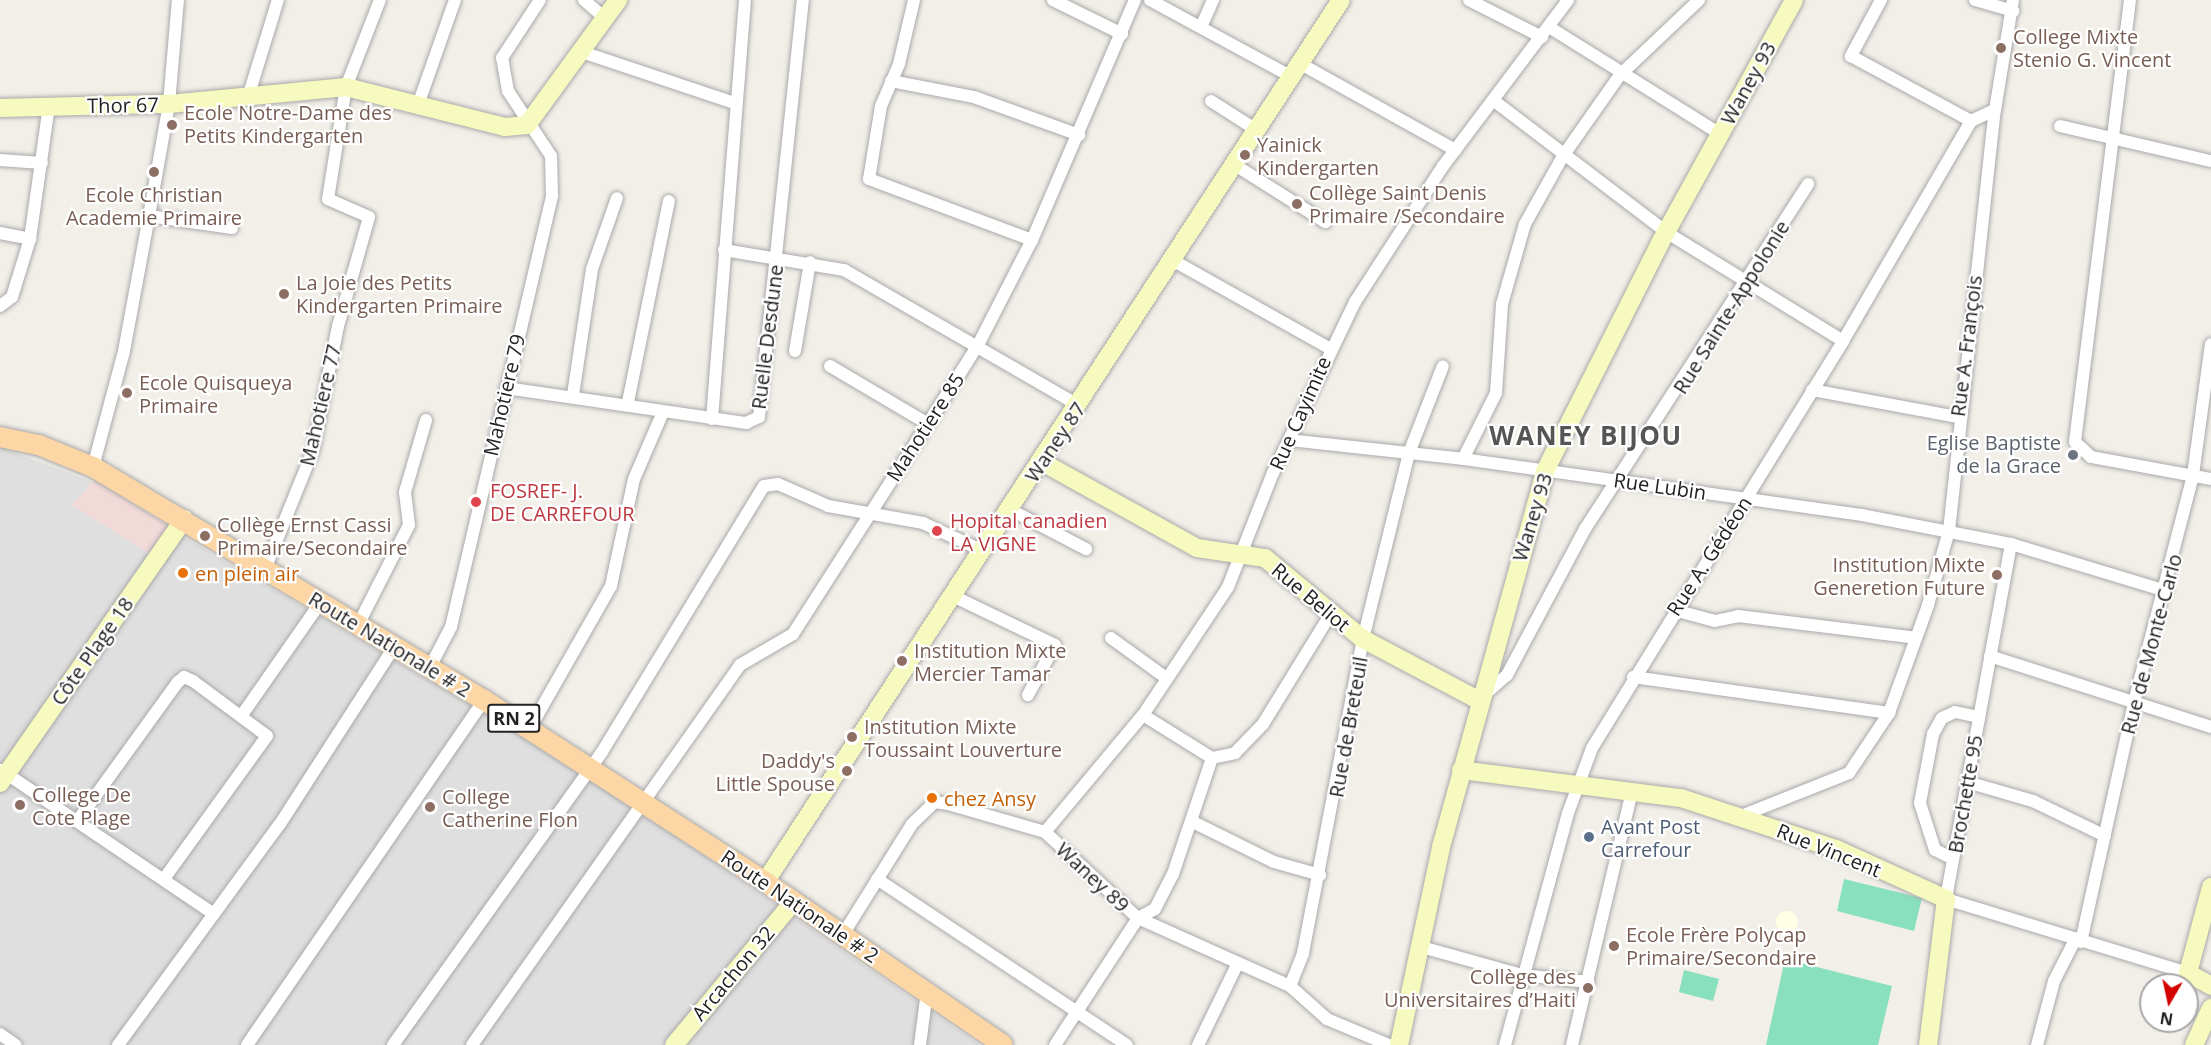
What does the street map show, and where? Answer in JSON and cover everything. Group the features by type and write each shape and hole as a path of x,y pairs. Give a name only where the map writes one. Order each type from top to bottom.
{"main road":[{"name":"Route Nationale # 2","path":"0,437 39,445 93,467 184,519 429,669 484,700 589,765 927,991 1003,1045"}],"street":[{"path":"93,467 124,351 169,104 178,0"},
{"path":"249,94 278,0"},
{"path":"346,87 380,0"},
{"path":"419,102 455,0"},
{"name":"Mahotiere 79","path":"429,669 451,627 554,175 544,142 527,125 508,91 502,58 540,0"},
{"path":"584,0 606,19"},
{"path":"527,125 618,0"},
{"path":"712,419 745,0"},
{"name":"Ruelle Desdune","path":"506,388 628,402 663,412 746,423 759,417 803,0"},
{"path":"914,0 891,81 881,105 869,179 1032,240"},
{"path":"1053,0 1122,34"},
{"name":"Mahotiere 85","path":"472,1045 745,659 781,646 793,634 869,512 928,424 978,345 1032,240 1135,0"},
{"path":"1150,0 1455,150"},
{"path":"1201,27 1213,0"},
{"name":"Waney 87","path":"765,882 1080,406 1341,0"},
{"path":"1469,0 1545,32 1720,134"},
{"name":"Rue Cayimite","path":"1045,832 1143,715 1228,587 1329,348 1455,150 1568,0"},
{"path":"1463,459 1496,393 1502,304 1525,224 1563,156 1620,75 1699,0"},
{"name":"Waney 93","path":"1400,1045 1418,946 1478,700 1545,471 1666,232 1794,0"},
{"path":"1881,0 1851,56 1971,121 1995,110"},
{"path":"1975,0 2013,6"},
{"path":"2130,0 2111,136 2077,449 2091,457 2211,479"},
{"name":"Rue A. François","path":"1741,816 1849,773 1889,714 1916,638 1949,531 1958,417 1995,110 2013,6"},
{"path":"582,52 738,104"},
{"path":"891,81 974,96 1079,135"},
{"name":"Thor 67","path":"0,108 50,105 169,104 249,94 346,87 419,102 505,127 527,125"},
{"name":"Mahotiere 77","path":"265,569 313,451 338,326 369,217 328,199 346,87"},
{"path":"1493,100 1563,156 1666,232 1843,341"},
{"path":"1211,101 1258,131"},
{"path":"0,306 12,297 30,239 50,105"},
{"name":"Rue A. Gédéon","path":"1505,1045 1522,975 1577,785 1633,676 1747,498 1843,341 1971,121"},
{"path":"2060,126 2211,161"},
{"path":"0,160 42,163"},
{"path":"1235,165 1325,222"},
{"name":"Rue Sainte-Appolonie","path":"1478,700 1507,675 1585,529 1620,480 1808,184"},
{"path":"573,395 592,269 617,198"},
{"path":"628,402 669,201"},
{"path":"148,216 232,228"},
{"path":"0,233 30,239"},
{"path":"724,250 810,262 844,270 978,345 1080,406"},
{"path":"1174,261 1329,348"},
{"path":"795,351 810,262"},
{"name":"Rue de Monte-Carlo","path":"2037,1045 2054,981 2079,940 2134,702 2166,591 2193,475 2211,344"},
{"path":"830,366 928,424"},
{"name":"Rue de Breteuil","path":"1290,986 1320,874 1363,639 1409,453 1443,366"},
{"path":"1812,390 1958,417"},
{"path":"530,728 611,585 634,480 663,412"},
{"path":"358,625 409,525 405,492 426,420"},
{"name":"Rue Lubin","path":"1289,440 1463,459 1620,480 1949,531 2011,544 2166,591"},
{"name":"Rue Beliot","path":"1042,462 1197,548 1244,552 1265,558 1329,615 1363,639 1478,700"},
{"path":"393,1045 658,664 764,486 787,486 816,502 923,523 983,551"},
{"path":"1010,510 1086,549"},
{"name":"Côte Plage 18","path":"2,775 184,519"},
{"name":"Brochette 95","path":"1928,1045 1946,899 2011,544"},
{"path":"953,596 1055,645 1028,695"},
{"path":"242,715 320,603"},
{"path":"1674,610 1715,621 1738,616 1916,638"},
{"path":"1143,715 1212,758 1235,753 1263,724 1329,615"},
{"path":"1111,638 1166,678"},
{"path":"118,1045 214,914 394,647"},
{"path":"1990,656 2211,727"},
{"path":"1633,676 1889,714"},
{"path":"78,820 181,679 188,678 242,715 266,732 266,741 164,879"},
{"path":"247,1045 484,700"},
{"path":"1953,859 1935,850 1929,837 1922,791 1933,734 1942,718 1955,712 1979,717"},
{"path":"1055,1045 1138,918 1155,909 1193,822 1212,758"},
{"name":"Rue Vincent","path":"1461,770 1577,785 1631,796 1681,798 1836,849 1946,899 2188,973"},
{"path":"2,775 78,820 214,914"},
{"path":"1967,782 2033,801 2104,836"},
{"path":"1572,1045 1590,982 1631,796"},
{"name":"Waney 89","path":"842,936 912,824 934,802 1045,832 1138,918 1290,986 1327,1019 1389,1045"},
{"path":"1193,822 1274,862 1320,874"},
{"path":"877,879 1127,1045"},
{"path":"2188,973 2211,887"},
{"name":"Arcachon 32","path":"674,1045 793,902"},
{"path":"1418,946 1522,975 1590,982"},
{"path":"1198,1045 1238,963"},
{"path":"920,1045 927,991"},
{"path":"2194,1045 2211,1008"},
{"path":"0,1034 16,1045"}],"shaded area":[{"path":"0,447 87,480 577,768 980,1045 0,1045"},
{"path":"101,473 126,500 172,528 153,556 72,505"},
{"path":"1787,911 1795,914 1798,922 1795,930 1787,933 1779,930 1776,922 1779,914"}],"green space":[{"path":"1844,879 1922,898 1914,931 1837,911"},
{"path":"1785,959 1892,986 1878,1045 1766,1045"},
{"path":"1684,970 1719,979 1713,1001 1679,992"}],"place":[{"name":"College Mixte Stenio G. Vincent","path":"2001,48"},
{"name":"Ecole Notre-Dame des Petits Kindergarten","path":"172,125"},
{"name":"Yainick Kindergarten","path":"1245,155"},
{"name":"Ecole Christian Academie Primaire","path":"154,172"},
{"name":"Collège Saint Denis Primaire /Secondaire","path":"1297,204"},
{"name":"La Joie des Petits Kindergarten Primaire","path":"284,294"},
{"name":"Ecole Quisqueya Primaire","path":"127,393"},
{"name":"Eglise Baptiste de la Grace","path":"2073,455"},
{"name":"FOSREF- J. DE CARREFOUR","path":"476,502"},
{"name":"Hopital canadien LA VIGNE","path":"937,531"},
{"name":"Collège Ernst Cassi Primaire/Secondaire","path":"205,536"},
{"name":"en plein air","path":"183,573"},
{"name":"Institution Mixte Generetion Future","path":"1997,575"},
{"name":"Institution Mixte Mercier Tamar","path":"902,661"},
{"name":"Institution Mixte Toussaint Louverture","path":"852,737"},
{"name":"Daddy's Little Spouse","path":"847,771"},
{"name":"chez Ansy","path":"932,798"},
{"name":"College De Cote Plage","path":"20,805"},
{"name":"College Catherine Flon","path":"430,807"},
{"name":"Avant Post Carrefour","path":"1589,837"},
{"name":"Ecole Frère Polycap Primaire/Secondaire","path":"1614,946"},
{"name":"Collège des Universitaires d’Haiti","path":"1588,988"}],"district":[{"name":"WANEY BIJOU","path":"1586,436"}]}
